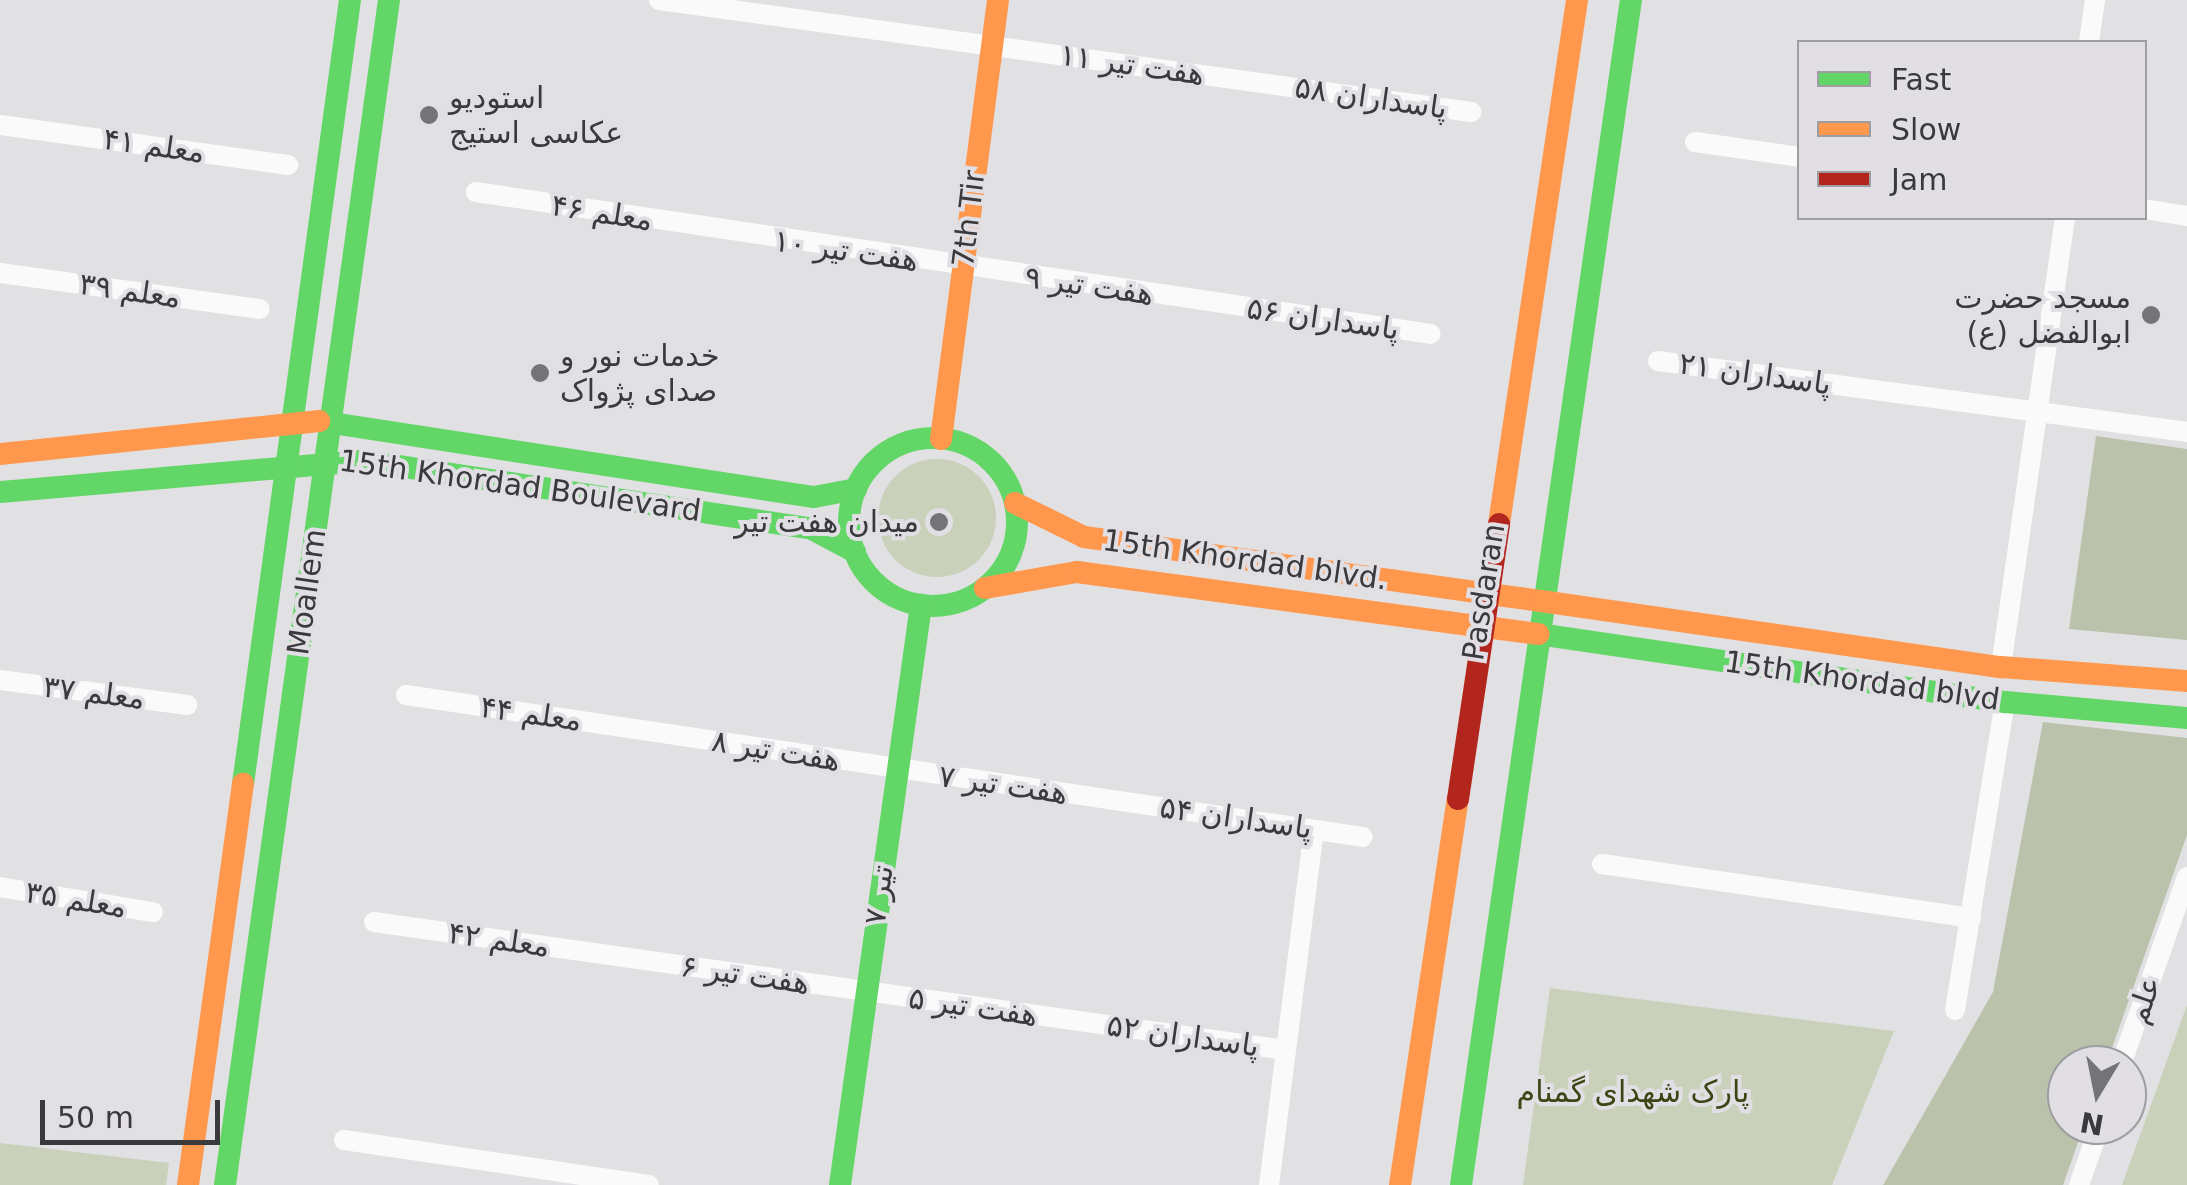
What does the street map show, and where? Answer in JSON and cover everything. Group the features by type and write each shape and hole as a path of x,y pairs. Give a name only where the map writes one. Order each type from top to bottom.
{"main road":[{"name":"Moallem","path":"188,1185 350,0"},
{"name":"Moallem","path":"225,1185 389,0"},
{"name":"7th Tir","path":"941,439 998,0"},
{"name":"Pasdaran","path":"1400,1185 1482,593 1577,0"},
{"name":"Pasdaran","path":"1461,1185 1541,601 1631,0"},
{"name":"15th Khordad Boulevard","path":"0,454 331,420 814,497 856,489"},
{"path":"985,588 1012,552 1015,503 982,454 941,439 890,450 856,489 855,552 880,588 921,605 985,588 1077,572 1478,626"},
{"name":"15th Khordad Boulevard","path":"0,492 324,458 812,529 855,552"},
{"name":"15th Khordad blvd.","path":"1015,503 1084,537 1541,601"},
{"path":"1541,601 2001,667 2187,681"},
{"name":"۷ تیر","path":"840,1185 921,605"},
{"name":"15th Khordad blvd","path":"1478,626 2005,702 2187,718"}],"street":[{"name":"هفت تیر ۱۱","path":"659,0 1272,84"},
{"path":"2089,40 2095,0"},
{"name":"پاسداران ۵۸","path":"1272,84 1471,112"},
{"name":"معلم ۴۱","path":"10,126 288,165"},
{"path":"1695,142 1797,158"},
{"name":"معلم ۴۶","path":"476,192 729,233"},
{"path":"2147,210 2187,216"},
{"path":"2001,667 2064,220"},
{"name":"هفت تیر ۱۰","path":"729,233 963,268"},
{"name":"هفت تیر ۹","path":"963,268 1214,304"},
{"name":"معلم ۳۹","path":"0,273 260,309"},
{"name":"پاسداران ۵۶","path":"1214,304 1431,334"},
{"name":"پاسداران ۲۱","path":"1658,361 2187,432"},
{"name":"معلم ۳۷","path":"0,680 188,704"},
{"name":"معلم ۴۴","path":"406,696 655,732"},
{"path":"1956,1010 2005,702"},
{"name":"هفت تیر ۸","path":"655,732 897,770"},
{"name":"هفت تیر ۷","path":"897,770 1109,800"},
{"name":"پاسداران ۵۴","path":"1109,800 1363,837"},
{"path":"1268,1185 1314,830"},
{"path":"1602,864 1971,918"},
{"name":"علم","path":"2128,1045 2187,878"},
{"name":"معلم ۳۵","path":"0,887 153,912"},
{"name":"معلم ۴۲","path":"374,922 624,957"},
{"name":"هفت تیر ۶","path":"624,957 866,992"},
{"name":"هفت تیر ۵","path":"866,992 1080,1022"},
{"name":"پاسداران ۵۲","path":"1080,1022 1286,1050"},
{"path":"344,1140 649,1185"},
{"path":"2079,1185 2093,1145"}],"green space":[{"path":"2096,436 2187,449 2187,640 2069,629"},
{"path":"937,459 960,463 979,476 992,495 996,518 992,541 979,560 960,573 937,577 914,573 895,560 882,541 878,518 882,495 895,476 914,463"},
{"path":"2043,722 2187,738 2187,835 2113,1045 2047,1045 2047,1145 2077,1145 2063,1185 1883,1185 1993,992"},
{"name":"پارک شهدای گمنام","path":"1550,988 1894,1031 1832,1185 1523,1185"},
{"path":"2187,1005 2187,1185 2122,1185 2136,1145 2147,1145 2147,1116"},
{"path":"0,1143 169,1163 166,1185 0,1185"}],"traffic: fast":[{"path":"243,784 350,0"},
{"path":"225,1185 389,0"},
{"path":"1461,1185 1631,0"},
{"path":"319,421 814,497 856,489"},
{"path":"933,438 965,445 992,463 1010,490 1017,522 1010,554 992,581 965,599 933,606 901,599 874,581 856,554 849,522 856,490 874,463 901,445 933,438"},
{"path":"0,492 365,461 812,529 855,552"},
{"path":"840,1185 921,605"},
{"path":"1538,634 2005,702 2187,718"}],"traffic: slow":[{"path":"941,439 998,0"},
{"path":"1499,524 1577,0"},
{"path":"0,454 319,421"},
{"path":"1015,503 1084,537 1482,593"},
{"path":"985,588 1077,572 1478,626"},
{"path":"1482,593 1541,601"},
{"path":"1541,601 2001,667 2187,681"},
{"path":"1478,626 1538,634"},
{"path":"188,1185 243,784"},
{"path":"1400,1185 1458,799"}],"traffic: jam":[{"path":"1458,799 1499,524"}],"place":[{"name":"استودیو عکاسی استیج","path":"429,115"},
{"name":"مسجد حضرت ابوالفضل (ع)","path":"2151,315"},
{"name":"خدمات نور و صدای پژواک","path":"540,373"},
{"name":"میدان هفت تیر","path":"939,522"}]}
